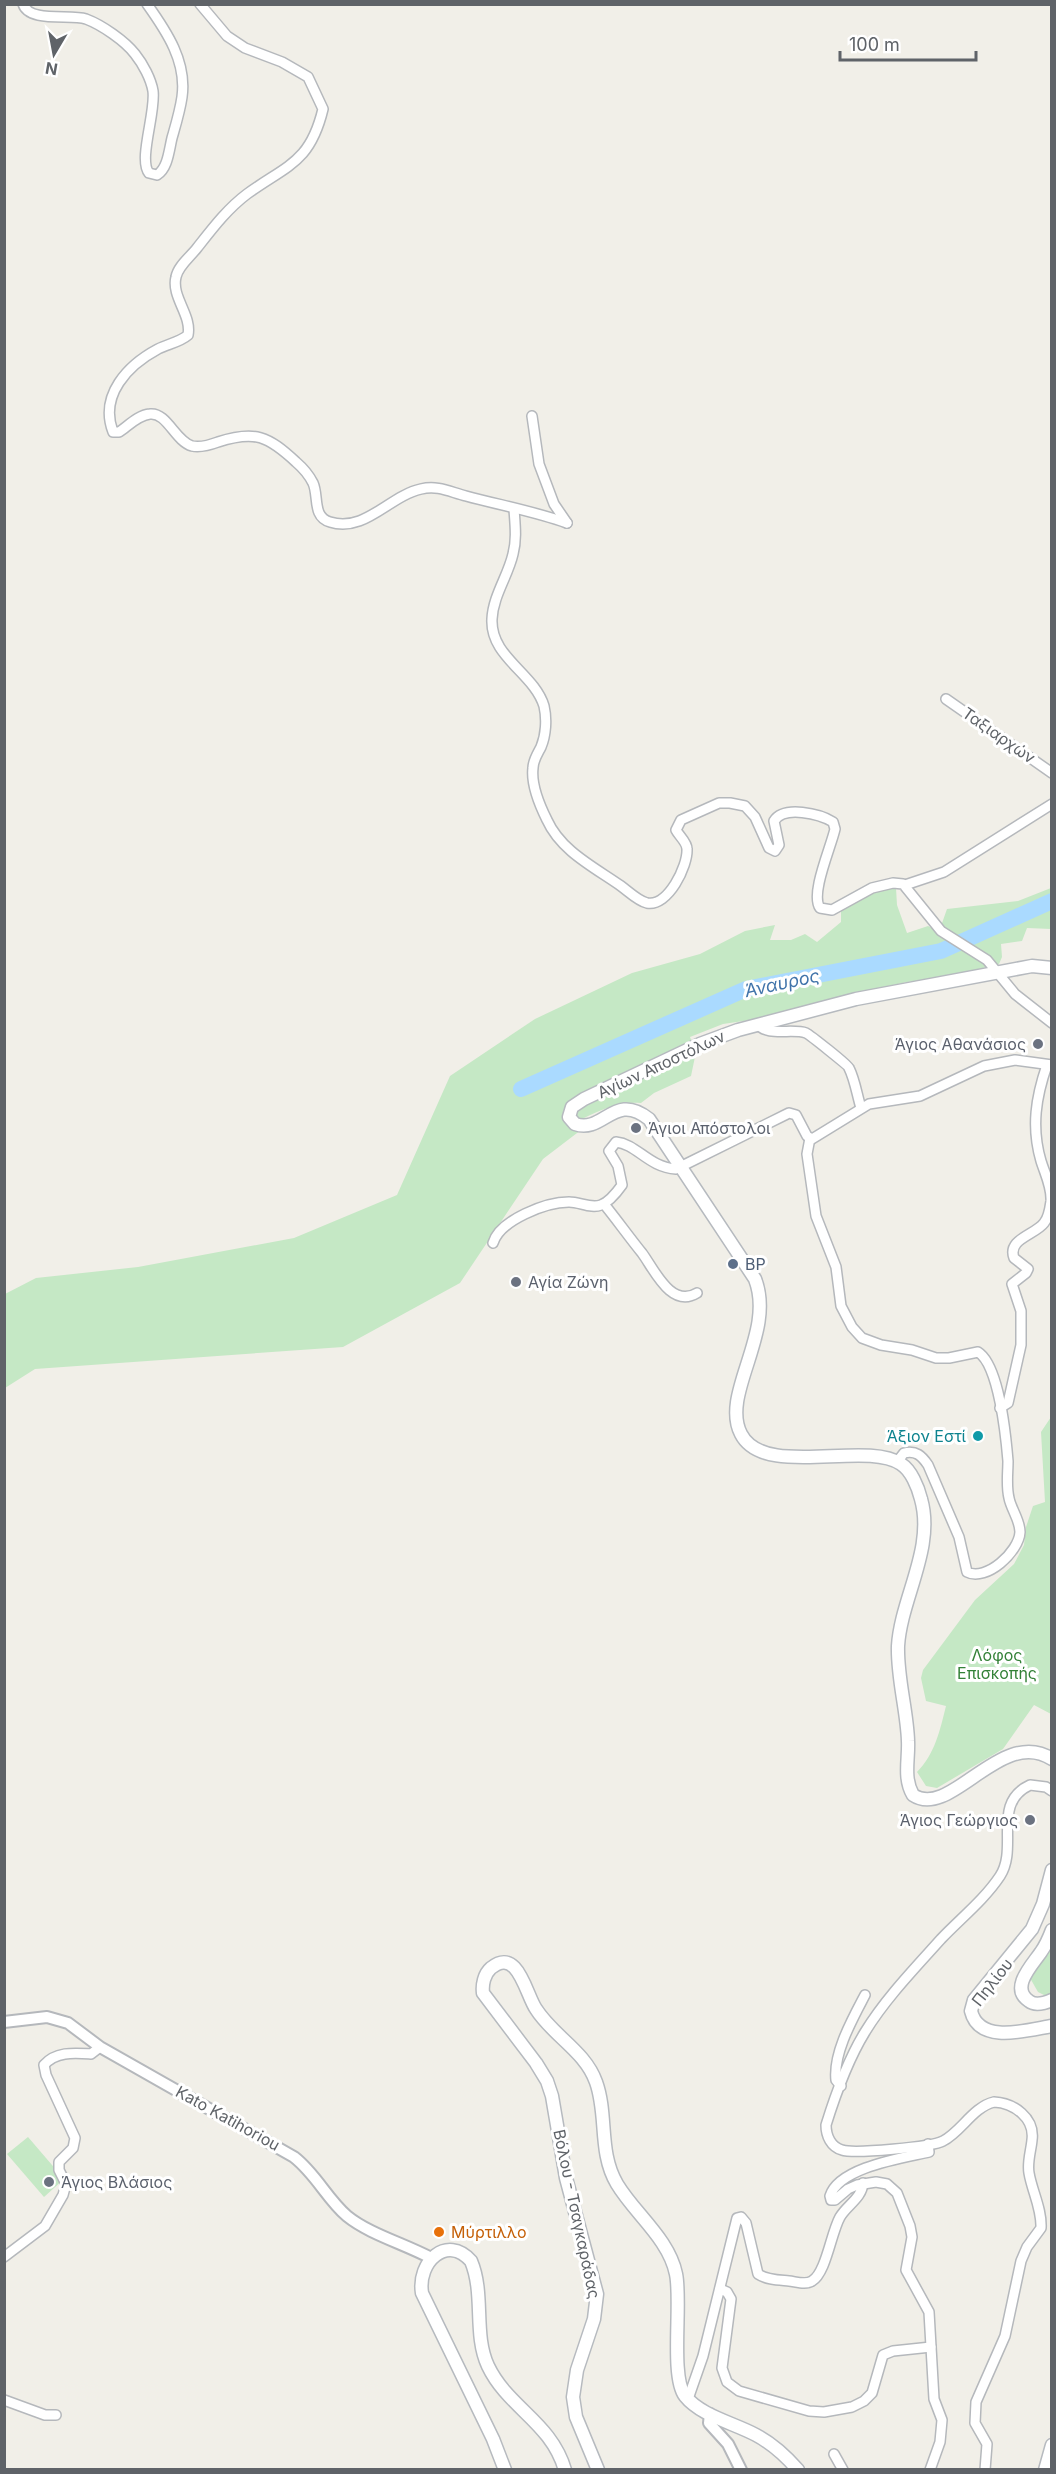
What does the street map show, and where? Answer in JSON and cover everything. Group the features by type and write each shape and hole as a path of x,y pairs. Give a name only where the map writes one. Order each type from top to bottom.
{"main road":[{"path":"1000,973 1035,966 1052,968"},
{"name":"Αγίων Αποστόλων","path":"897,1462 876,1457 784,1456 760,1450 744,1439 737,1424 736,1404 757,1335 760,1311 758,1284 655,1125 638,1112 618,1110 591,1125 582,1126 571,1121 571,1110 584,1099 700,1044 758,1024 864,997 1000,973"},
{"path":"897,1462 904,1466 912,1478 922,1501 924,1519 919,1556 898,1646 908,1736 907,1777 910,1792 918,1799 936,1798 1000,1760 1017,1754 1035,1752 1052,1759"},
{"name":"Πηλίου","path":"1052,1870 1043,1904 1032,1929 974,2000 970,2012 978,2024 993,2032 1020,2032 1052,2026"},
{"name":"Πηλίου","path":"1052,1930 1044,1947 1025,1974 1021,1985 1024,1997 1031,2003 1038,2004 1052,2000"},
{"name":"Βόλου - Τσαγκαράδας","path":"598,2469 576,2417 573,2397 577,2370 594,2319 596,2288 566,2178 555,2109 547,2081 529,2052 483,1993 484,1979 494,1966 506,1964 517,1969 535,2009 578,2054 595,2080 605,2153 611,2172 623,2194 669,2253 674,2266 678,2295 679,2376 682,2390 688,2399"},
{"path":"505,2469 493,2439 422,2293 422,2272 431,2258 442,2253 462,2254 471,2261 477,2282 483,2347 487,2364 500,2385 553,2441 565,2469"},
{"path":"688,2399 710,2414 766,2440 798,2469"},
{"path":"1045,2469 1052,2445"}],"street":[{"path":"23,4 28,13 35,15 89,20 135,53 150,80 153,93 152,120 145,166 149,173 157,175 167,158 183,97 182,78 174,46 147,4"},
{"path":"200,4 227,36 245,48 282,62 308,77 323,109 318,128 307,150 280,174 247,194 233,206 180,269 175,280 179,300 189,327 188,335 149,354 122,379 111,397 108,409 113,432 119,432 143,415 151,413 160,417 181,440 192,446 202,447 249,435 259,436 276,446 305,471 314,485 319,514 327,522 357,522 408,494 442,488 567,523 554,504 539,464 532,416"},
{"path":"514,509 513,553 497,597 492,617 493,632 496,643 540,696 544,708 545,725 542,744 532,767 534,782 548,822 568,847 588,865 647,903 665,898 671,891 685,858 687,849 676,830 679,821 719,803 745,806 755,817 772,850 779,847 774,826 774,821 779,814 797,813 822,817 832,822 834,834 817,891 817,903 820,908 832,910 876,886 897,883 905,885 944,872 1052,804"},
{"name":"Ταξιαρχών","path":"946,699 1050,769"},
{"path":"905,885 949,938 981,955 1000,973 1015,994 1052,1023"},
{"path":"758,1024 766,1030 808,1034 830,1053 844,1061 849,1067 861,1108"},
{"path":"810,1138 817,1137 861,1108 875,1102 920,1096 976,1068 1015,1060 1049,1065 1040,1084 1035,1113 1037,1145 1051,1197 1048,1221 1016,1243 1012,1251 1014,1258 1028,1269 1026,1274 1012,1284 1021,1311 1022,1345 1008,1403 1000,1408"},
{"path":"493,1243 500,1229 545,1206 566,1202 589,1206 604,1204 622,1185 618,1166 609,1151 616,1142 625,1144 661,1167 682,1167 789,1113 796,1115 810,1138 807,1154 816,1216 836,1267 841,1306 852,1327 862,1338 881,1345 912,1350 936,1358 949,1358 974,1352 981,1354 989,1366 1000,1408 1008,1461 1008,1495 1020,1532 1011,1553 995,1567 977,1574 967,1572 959,1537 924,1459 919,1454 908,1452 901,1455 897,1462"},
{"path":"604,1204 666,1287 681,1296 688,1297 697,1293"},
{"path":"985,2469 987,2444 975,2423 976,2402 1005,2336 1021,2260 1027,2247 1041,2228 1028,2169 1032,2132 1023,2114 1007,2104 994,2102 982,2108 944,2140 928,2144 856,2152 842,2150 835,2147 827,2135 826,2125 856,2048 872,2021 928,1954 985,1896 1003,1872 1009,1853 1007,1816 1013,1800 1029,1785 1046,1787 1052,1791"},
{"path":"842,2086 836,2080 836,2069 846,2033 865,1995"},
{"name":"Kato Katihoriou","path":"4,2022 38,2017 63,2020 74,2026 100,2047 285,2151 310,2171 347,2216 360,2225 431,2258"},
{"path":"4,2257 45,2226 66,2189 65,2178 59,2170 59,2162 73,2148 75,2138 46,2075 44,2065 55,2057 70,2053 92,2054 100,2047"},
{"path":"928,2144 929,2152 868,2167 853,2174 832,2190 830,2199 837,2199 848,2189 862,2183 885,2184 897,2193 912,2234 906,2270 929,2312 934,2399 943,2424 940,2442 930,2469"},
{"path":"688,2399 703,2356 735,2223 739,2217 746,2223 755,2270 759,2276 804,2283 815,2279 820,2271 837,2223 845,2210 861,2193 862,2183"},
{"path":"720,2289 728,2293 731,2303 722,2363 727,2382 736,2390 795,2408 824,2412 855,2406 872,2393 883,2355 893,2351 931,2347"},
{"path":"4,2400 45,2415 56,2415"},
{"path":"710,2414 709,2423 728,2444 741,2469"},
{"path":"834,2454 843,2469"}],"green space":[{"path":"896,888 897,905 907,933 928,926 934,929 941,926 947,909 1018,901 1051,888 1051,929 1027,928 1022,941 1001,944 1002,957 999,964 942,978 879,988 757,1019 723,1024 690,1037 696,1052 691,1076 654,1093 641,1103 618,1104 584,1118 581,1130 543,1159 460,1283 343,1347 35,1369 5,1388 5,1294 36,1278 138,1267 294,1238 397,1195 450,1076 535,1019 632,973 700,954 745,931 775,925 770,940 791,940 805,934 817,942 841,922 841,909 874,891"},
{"name":"Λόφος Επισκοπής","path":"1051,1417 1051,1714 1034,1705 1003,1749 937,1788 926,1786 917,1772 933,1750 946,1706 926,1701 921,1678 923,1670 975,1600 1014,1564 1024,1545 1026,1527 1033,1506 1045,1502 1041,1432"},
{"path":"1051,1946 1051,1995 1048,1997 1038,1992 1030,1978"},
{"path":"28,2137 64,2179 44,2197 7,2154"}],"waterway":[{"name":"Άναυρος","path":"521,1089 746,989 941,951 1052,901"}],"place":[{"name":"Άγιος Αθανάσιος","path":"1038,1044"},
{"name":"Άγιοι Απόστολοι","path":"636,1128"},
{"name":"BP","path":"733,1264"},
{"name":"Αγία Ζώνη","path":"516,1282"},
{"name":"Άξιον Εστί","path":"978,1436"},
{"name":"Άγιος Γεώργιος","path":"1030,1820"},
{"name":"Άγιος Βλάσιος","path":"49,2182"},
{"name":"Μύρτιλλο","path":"439,2232"}]}
